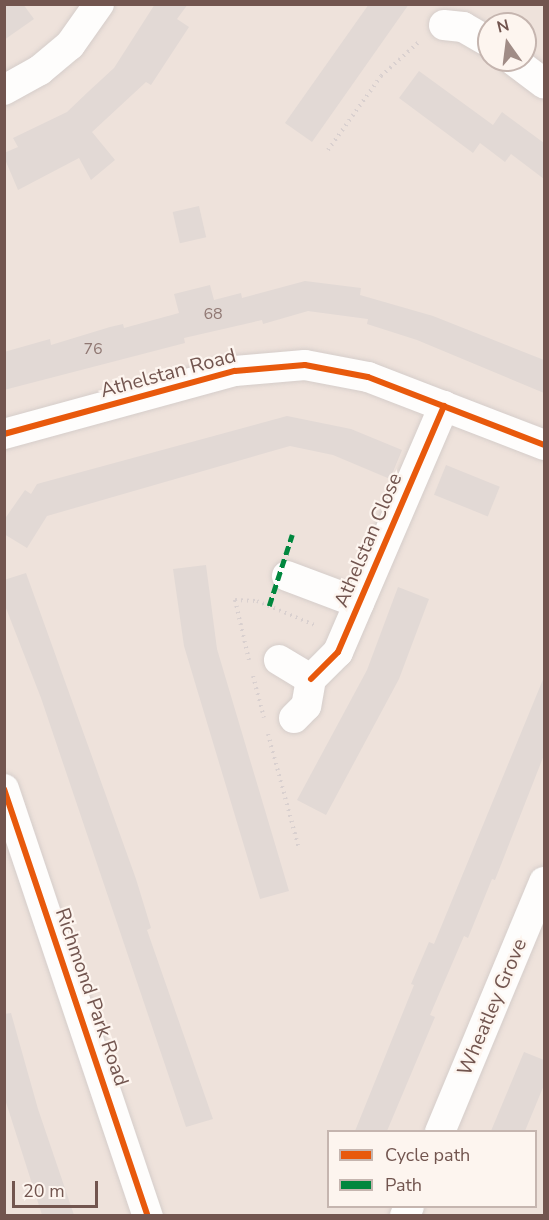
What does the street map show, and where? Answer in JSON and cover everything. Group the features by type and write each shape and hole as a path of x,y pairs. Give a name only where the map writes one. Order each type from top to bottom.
{"street":[{"path":"4,90 40,69 70,45 99,4"},
{"path":"444,25 463,27 477,35"},
{"path":"529,72 544,83"},
{"name":"Athelstan Road","path":"4,434 235,371 270,366 337,369 444,406 544,445"},
{"name":"Athelstan Close","path":"312,679 338,652 444,406"},
{"name":"Athelstan Close","path":"287,576 359,603"},
{"path":"279,660 312,679 306,706 294,718"},
{"name":"Richmond Park Road","path":"4,789 148,1215"},
{"name":"Wheatley Grove","path":"440,1130 544,882"}],"path":[{"path":"328,150 381,76 413,46 444,25"},
{"path":"235,600 257,601 327,630"}],"shaded area":[{"path":"5,5 544,5 544,1215 5,1215"}],"building":[{"path":"4,4 23,4 34,19 4,40"},
{"path":"155,4 188,4 177,19 189,27 151,85 146,82 92,132 115,160 91,180 79,158 18,190 4,157 4,153 18,147 13,138 67,112 114,68"},
{"path":"369,4 409,4 312,142 285,123"},
{"path":"419,71 493,125 502,112 544,143 544,179 511,154 505,162 480,143 473,153 399,98"},
{"path":"199,206 206,237 180,243 173,212"},
{"path":"305,281 361,288 360,295 433,316 544,360 544,393 417,340 367,324 368,319 308,311 263,324 262,320 184,338 185,343 4,390 4,352 50,339 51,345 110,327 123,324 124,328 179,313 174,294 210,285 214,300 241,293 242,298"},
{"path":"287,416 351,429 402,450 390,479 333,455 290,446 47,516 27,548 4,534 4,520 25,490 31,494 37,484"},
{"path":"446,465 500,487 488,516 434,495"},
{"path":"206,565 217,649 289,891 260,899 184,646 173,569"},
{"path":"26,573 136,879 151,928 147,930 213,1119 186,1127 41,698 4,603 4,580"},
{"path":"398,587 429,599 399,679 326,815 297,800 367,670"},
{"path":"544,677 544,755 495,880 492,879 468,938 464,936 430,1015 435,1017 387,1130 355,1130 414,985 411,984 429,942 434,944"},
{"path":"11,1013 38,1109 74,1215 42,1215 4,1096 4,1014"},
{"path":"524,1052 544,1060 544,1085 525,1130 491,1130"}],"marked path":[{"path":"269,606 292,535"}],"cycle path":[{"path":"4,434 235,371 305,365 368,377 544,445"},
{"path":"311,679 338,652 444,406"},
{"path":"4,789 148,1216"}]}
